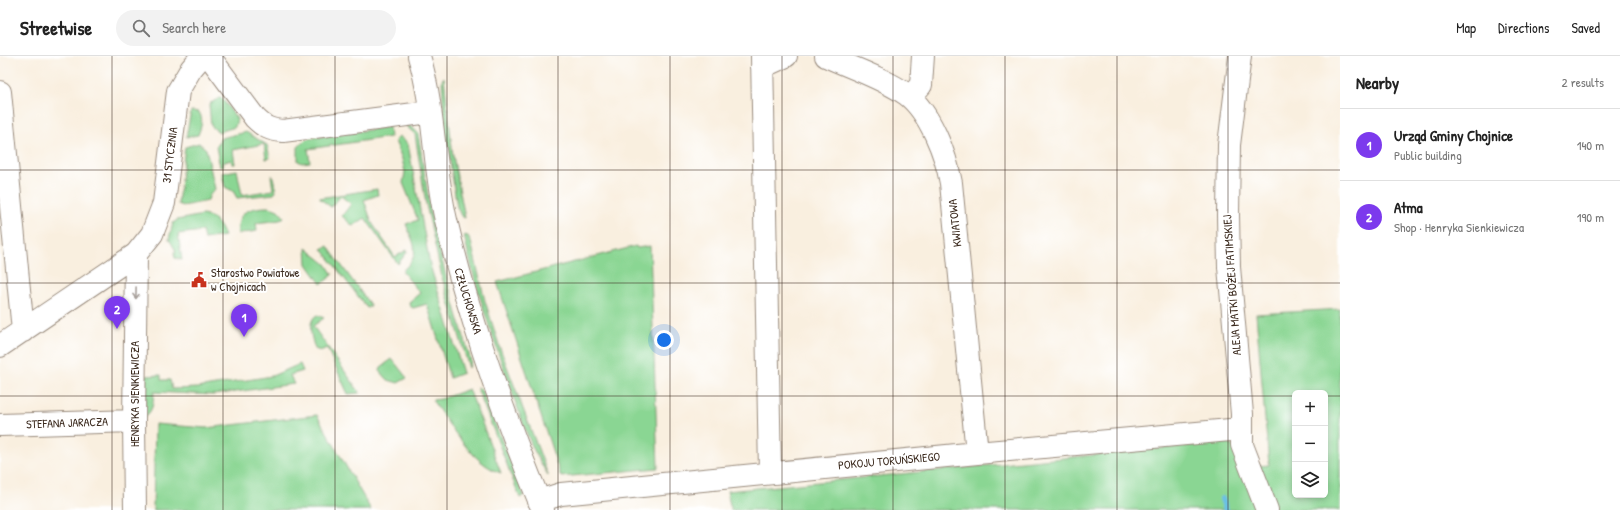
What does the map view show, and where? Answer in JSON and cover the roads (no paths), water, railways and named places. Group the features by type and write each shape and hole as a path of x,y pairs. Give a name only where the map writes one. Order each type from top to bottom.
{"street":[{"name":"31 STYCZNIA","path":"0,346 136,254 152,234 164,203 178,91 191,69 202,56"},
{"path":"209,56 255,118 263,126 273,130 283,131 430,112"},
{"name":"CZŁUCHOWSKA","path":"420,56 428,84 434,153 446,219 469,309 505,417 541,506"},
{"name":"CZŁUCHOWSKA","path":"428,84 434,56"},
{"path":"770,472 762,61 786,56"},
{"name":"KWIATOWA","path":"826,56 894,87 910,98 928,122 944,155 949,170 976,453"},
{"path":"910,98 921,85 923,56"},
{"name":"ALEJA MATKI BOŻEJ FATIMSKIEJ","path":"1240,56 1229,145 1229,267 1242,414 1242,437 1267,510"},
{"path":"0,92 22,331"},
{"name":"HENRYKA SIENKIEWICZA","path":"135,510 134,421 136,254"},
{"name":"STEFANA JARACZA","path":"0,425 134,421"},
{"name":"POKOJU TORUŃSKIEGO","path":"541,506 561,494 770,472 976,453 1242,437"}],"waterway":[{"path":"1222,499 1226,510"}],"place":[{"name":"Starostwo Powiatowe w Chojnicach","path":"199,280"},
{"name":"Atma","path":"117,329"},
{"name":"Urząd Gminy Chojnice","path":"244,337"}]}
